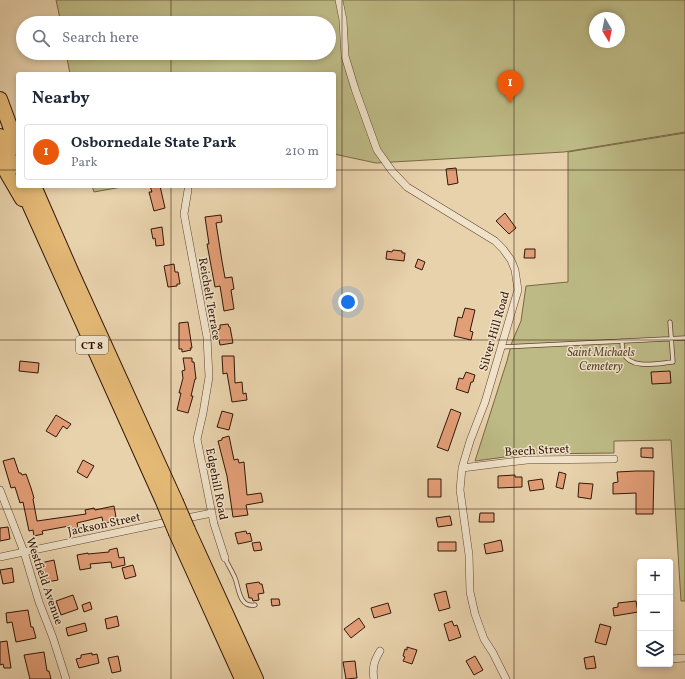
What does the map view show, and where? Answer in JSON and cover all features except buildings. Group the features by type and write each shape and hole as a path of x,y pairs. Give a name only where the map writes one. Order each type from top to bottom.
{"highway":[{"path":"0,99 16,143"},
{"path":"0,136 16,174"},
{"path":"0,159 37,225"},
{"name":"CT 8","path":"22,188 37,225 170,503"},
{"name":"CT 8","path":"35,188 182,531 242,679"},
{"name":"CT 8","path":"182,531 256,679"}],"street":[{"name":"Silver Hill Road","path":"339,0 343,20 345,56 377,150 392,171 407,187 495,241 511,260 515,270 518,290 485,402 470,441 462,468 460,490 469,555 470,592 479,627 506,679"},
{"name":"Reichelt Terrace","path":"188,190 184,214 207,337 209,377 203,413"},
{"name":"Edgehill Road","path":"203,413 197,438 214,524 225,558"},
{"name":"Beech Street","path":"462,468 527,460 614,459"},
{"name":"Westfield Avenue","path":"0,490 24,552 39,602 53,638 66,679"},
{"name":"Jackson Street","path":"0,557 212,512"},
{"path":"374,679 374,660 380,651"},
{"path":"673,659 685,658"}],"lane":[{"path":"622,341 624,354 633,362 643,364 673,362 670,322"},
{"path":"501,347 685,338"},
{"path":"225,558 235,578 239,594 243,601 246,605 255,605"}],"green space":[{"path":"56,0 685,0 685,132 564,152 376,163 336,154 336,72 70,72 67,60 336,60 336,16 59,16"},
{"name":"Saint Michaels Cemetery","path":"685,133 685,601 681,601 671,440 614,441 614,453 527,454 475,461 512,342 521,321 526,286 568,282 568,152"},
{"path":"93,188 116,188 94,192"}],"place":[{"name":"Osbornedale State Park","path":"510,103"}]}
